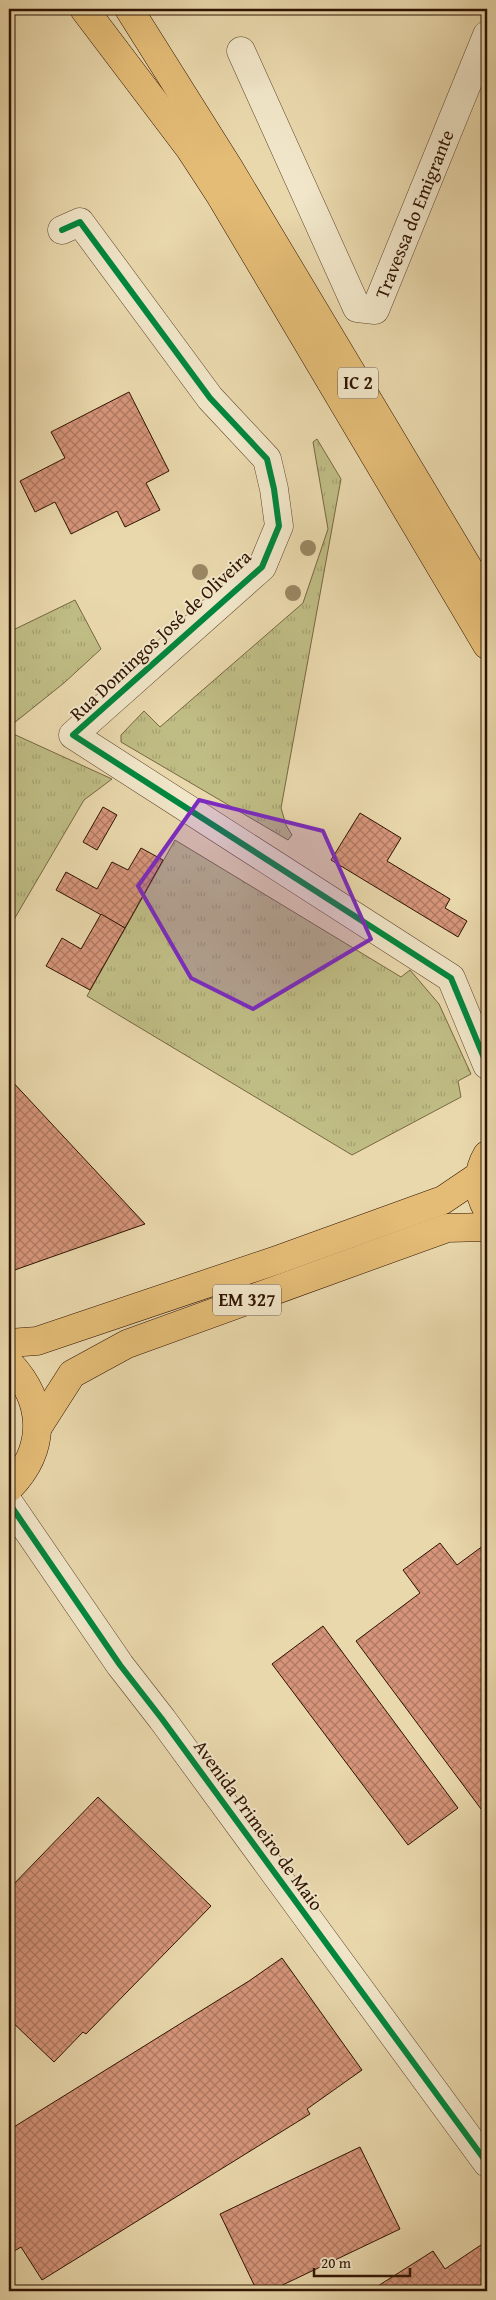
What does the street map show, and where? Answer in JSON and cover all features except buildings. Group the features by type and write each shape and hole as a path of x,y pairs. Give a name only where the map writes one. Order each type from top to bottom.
{"main road":[{"name":"IC 2","path":"84,9 190,150 220,195 487,646"},
{"name":"IC 2","path":"129,9 234,176 487,599"},
{"name":"EM 327","path":"483,1165 480,1189 487,1209"},
{"name":"EM 327","path":"9,1343 37,1341 286,1257 443,1200 483,1165"},
{"name":"EM 327","path":"38,1428 72,1374 127,1344 447,1228 487,1227"},
{"name":"EM 327","path":"9,1364 23,1378 34,1402 38,1428 33,1453 21,1476 9,1488"}],"street":[{"name":"Travessa do Emigrante","path":"241,51 357,308 375,310 487,35"},
{"name":"Rua Domingos José de Oliveira","path":"62,230 80,222 210,398 268,460 279,526 262,567 73,735 451,978 487,1065"},
{"name":"Avenida Primeiro de Maio","path":"9,1503 120,1664 487,2163"}],"highlighted area":[{"path":"199,800 323,831 371,939 253,1009 191,978 138,886"}],"green space":[{"path":"317,439 341,479 281,808 286,825 292,835 288,840 121,742 121,735 144,711 160,727 303,603 328,529 313,442"},
{"path":"75,600 101,649 64,683 9,727 9,626 11,631"},
{"path":"9,732 112,779 84,800 9,928"},
{"path":"175,840 401,977 410,970 439,1004 471,1074 458,1081 461,1097 352,1155 87,996"}],"cycle path":[{"path":"62,230 80,222 210,398 267,459 274,489 279,526 262,567 73,735 451,978 487,1065"},
{"path":"9,1503 120,1665 162,1719 487,2163"}]}
